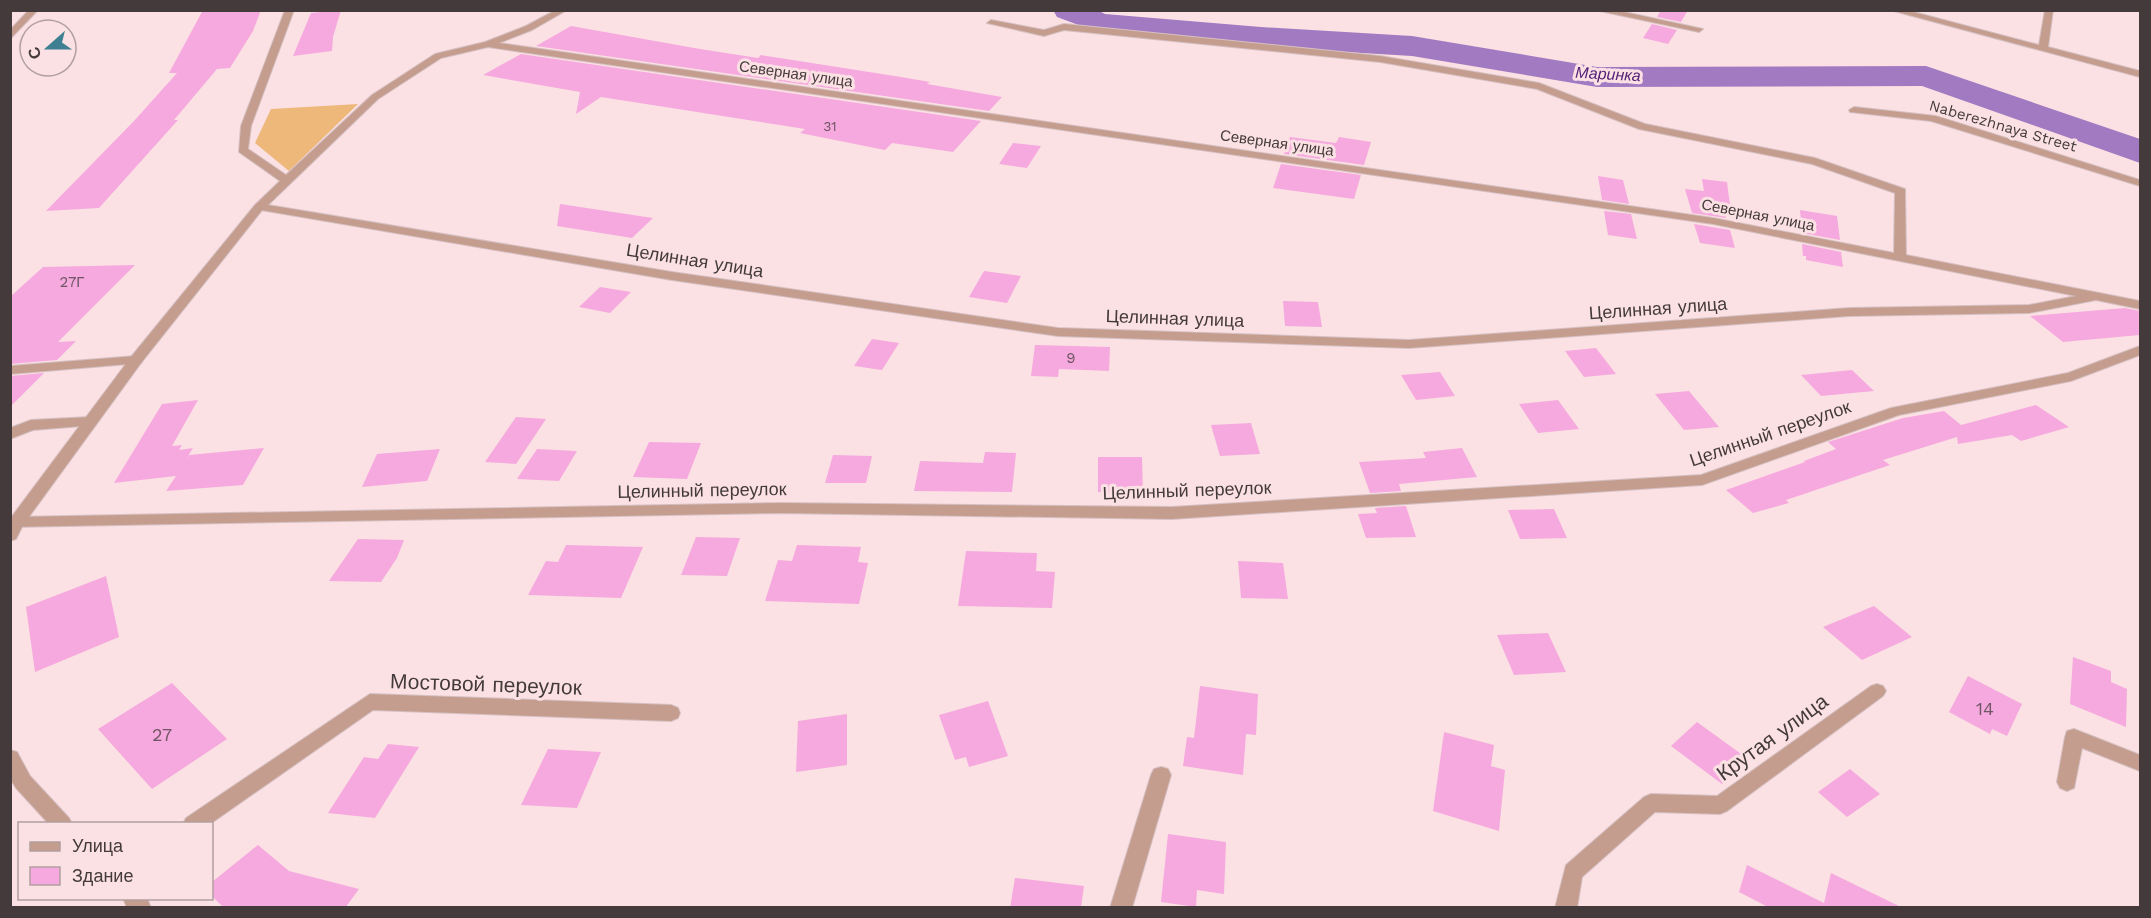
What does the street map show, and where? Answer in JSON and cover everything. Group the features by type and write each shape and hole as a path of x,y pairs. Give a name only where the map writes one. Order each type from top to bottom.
{"street":[{"path":"10,36 34,10"},
{"path":"287,181 243,150 246,126 290,10"},
{"path":"12,527 136,360 259,207 375,97 438,56 488,44 563,10"},
{"path":"1599,10 1699,29"},
{"path":"1894,10 2140,74"},
{"path":"2043,48 2049,10"},
{"path":"991,23 1044,33 1064,27 1380,59 1539,86 1643,127 1815,161 1901,191 1900,258"},
{"name":"Северная улица","path":"488,44 1713,221 2140,304"},
{"name":"Naberezhnaya Street","path":"1854,110 1932,118 2140,183"},
{"name":"Целинная улица","path":"259,207 672,276 1058,332 1409,344 1848,312 2029,309 2097,296"},
{"name":"Целинный переулок","path":"12,527 214,518 781,508 1172,513 1702,480 1896,411 2071,377 2140,350"},
{"path":"10,370 136,360"},
{"path":"10,434 31,425 90,422"},
{"name":"Крутая улица","path":"1566,908 1573,872 1651,803 1720,805 1877,691"},
{"name":"Мостовой переулок","path":"196,822 370,702 671,713"},
{"path":"2067,782 2074,737 2140,763"},
{"path":"10,758 22,782 60,822"},
{"path":"1121,908 1161,775"}],"shaded area":[{"path":"358,104 289,171 255,143 271,109"}],"building":[{"path":"203,10 261,10 253,31 230,68 217,69 174,120 178,120 99,208 46,211 134,121 177,73 169,73"},
{"path":"341,10 333,37 332,51 293,56 311,13"},
{"path":"1661,10 1688,10 1681,22 1657,17"},
{"path":"1652,24 1677,30 1668,44 1643,38"},
{"path":"571,26 758,58 761,55 901,77 930,82 927,84 1002,97 989,111 536,46"},
{"path":"521,54 981,121 953,152 892,143 885,150 800,133 805,129 601,97 576,114 580,92 483,75"},
{"path":"1290,137 1336,143 1339,137 1371,142 1364,165 1284,154"},
{"path":"1013,143 1041,146 1027,168 999,164"},
{"path":"1281,164 1361,175 1354,199 1273,188"},
{"path":"1598,176 1623,180 1629,204 1602,200"},
{"path":"1702,179 1727,182 1731,213 1725,212 1726,218 1692,213 1685,189 1704,191"},
{"path":"560,204 653,218 632,238 557,226"},
{"path":"1800,210 1837,216 1840,240 1802,233"},
{"path":"1604,211 1631,214 1637,239 1608,235"},
{"path":"1694,224 1730,230 1735,248 1700,243"},
{"path":"1802,244 1841,252 1843,267 1806,260 1806,256 1803,256"},
{"path":"135,265 58,342 76,341 57,360 10,364 10,297 43,267"},
{"path":"984,271 1021,276 1007,303 969,297"},
{"path":"600,287 631,292 610,313 579,307"},
{"path":"1283,301 1318,302 1322,327 1285,326"},
{"path":"2125,308 2140,311 2140,335 2063,342 2030,316"},
{"path":"872,339 899,343 882,370 854,366"},
{"path":"1035,345 1110,347 1109,371 1059,369 1058,377 1031,376"},
{"path":"1596,348 1616,374 1584,377 1565,351"},
{"path":"1852,370 1874,391 1821,396 1801,375"},
{"path":"1440,372 1455,396 1416,400 1401,375"},
{"path":"44,373 10,407 10,376"},
{"path":"1689,391 1719,427 1684,430 1655,394"},
{"path":"198,400 172,446 182,445 179,450 193,448 185,461 189,455 264,448 243,485 166,491 176,476 114,483 162,404"},
{"path":"1558,400 1579,429 1538,433 1519,404"},
{"path":"2036,405 2069,427 2021,441 2012,435 1958,444 1957,437 1883,460 1890,465 1786,500 1789,503 1753,513 1726,490 1836,449 1828,442 1903,418 1944,411 1961,425"},
{"path":"516,417 546,419 516,464 485,462"},
{"path":"1251,423 1260,454 1220,456 1211,425"},
{"path":"649,442 701,443 687,479 633,477"},
{"path":"1462,448 1477,477 1399,484 1401,491 1370,493 1359,462 1426,458 1423,452"},
{"path":"440,449 427,481 362,487 377,454"},
{"path":"537,449 577,451 559,481 517,479"},
{"path":"985,452 1016,453 1012,492 914,491 920,461 983,463"},
{"path":"833,455 872,456 866,483 825,483"},
{"path":"1098,457 1142,457 1143,493 1098,492"},
{"path":"1406,506 1416,537 1366,538 1358,514 1377,513 1375,508"},
{"path":"1554,509 1567,538 1520,539 1508,510"},
{"path":"696,537 740,538 727,576 681,575"},
{"path":"358,539 404,540 397,558 381,582 329,581"},
{"path":"566,545 643,547 621,598 528,595 546,561 558,562"},
{"path":"797,545 861,547 858,562 868,563 859,604 765,601 778,560 792,561"},
{"path":"966,551 1037,553 1036,571 1055,572 1052,608 958,606"},
{"path":"1238,561 1283,563 1288,599 1241,598"},
{"path":"106,576 119,637 35,672 26,607"},
{"path":"1874,606 1912,637 1862,660 1823,627"},
{"path":"1548,633 1566,672 1514,675 1497,635"},
{"path":"2073,657 2111,671 2111,682 2127,689 2126,727 2070,704"},
{"path":"1968,676 2022,704 2007,736 1992,729 1990,734 1949,712"},
{"path":"172,683 227,739 152,789 98,729"},
{"path":"1200,686 1258,694 1256,735 1246,734 1243,775 1183,766 1187,737 1194,738"},
{"path":"988,701 1008,756 969,767 966,757 955,760 939,715"},
{"path":"847,714 847,765 796,772 798,721"},
{"path":"1697,722 1748,759 1722,784 1671,746"},
{"path":"1444,732 1494,745 1491,766 1505,770 1499,831 1433,811"},
{"path":"388,744 419,747 375,818 328,813 364,757 378,759"},
{"path":"548,749 601,752 577,808 521,805"},
{"path":"1850,769 1880,794 1847,817 1818,792"},
{"path":"1168,834 1226,842 1224,894 1197,890 1196,907 1161,902"},
{"path":"258,845 289,871 359,889 345,908 224,908 213,897 213,881"},
{"path":"1747,865 1824,903 1831,873 1903,908 1770,908 1739,892"},
{"path":"1015,878 1084,886 1081,908 1010,908"}],"waterway":[{"name":"Маринка","path":"1068,10 1100,23 1261,37 1412,46 1597,77 1926,76 2140,152"}]}
